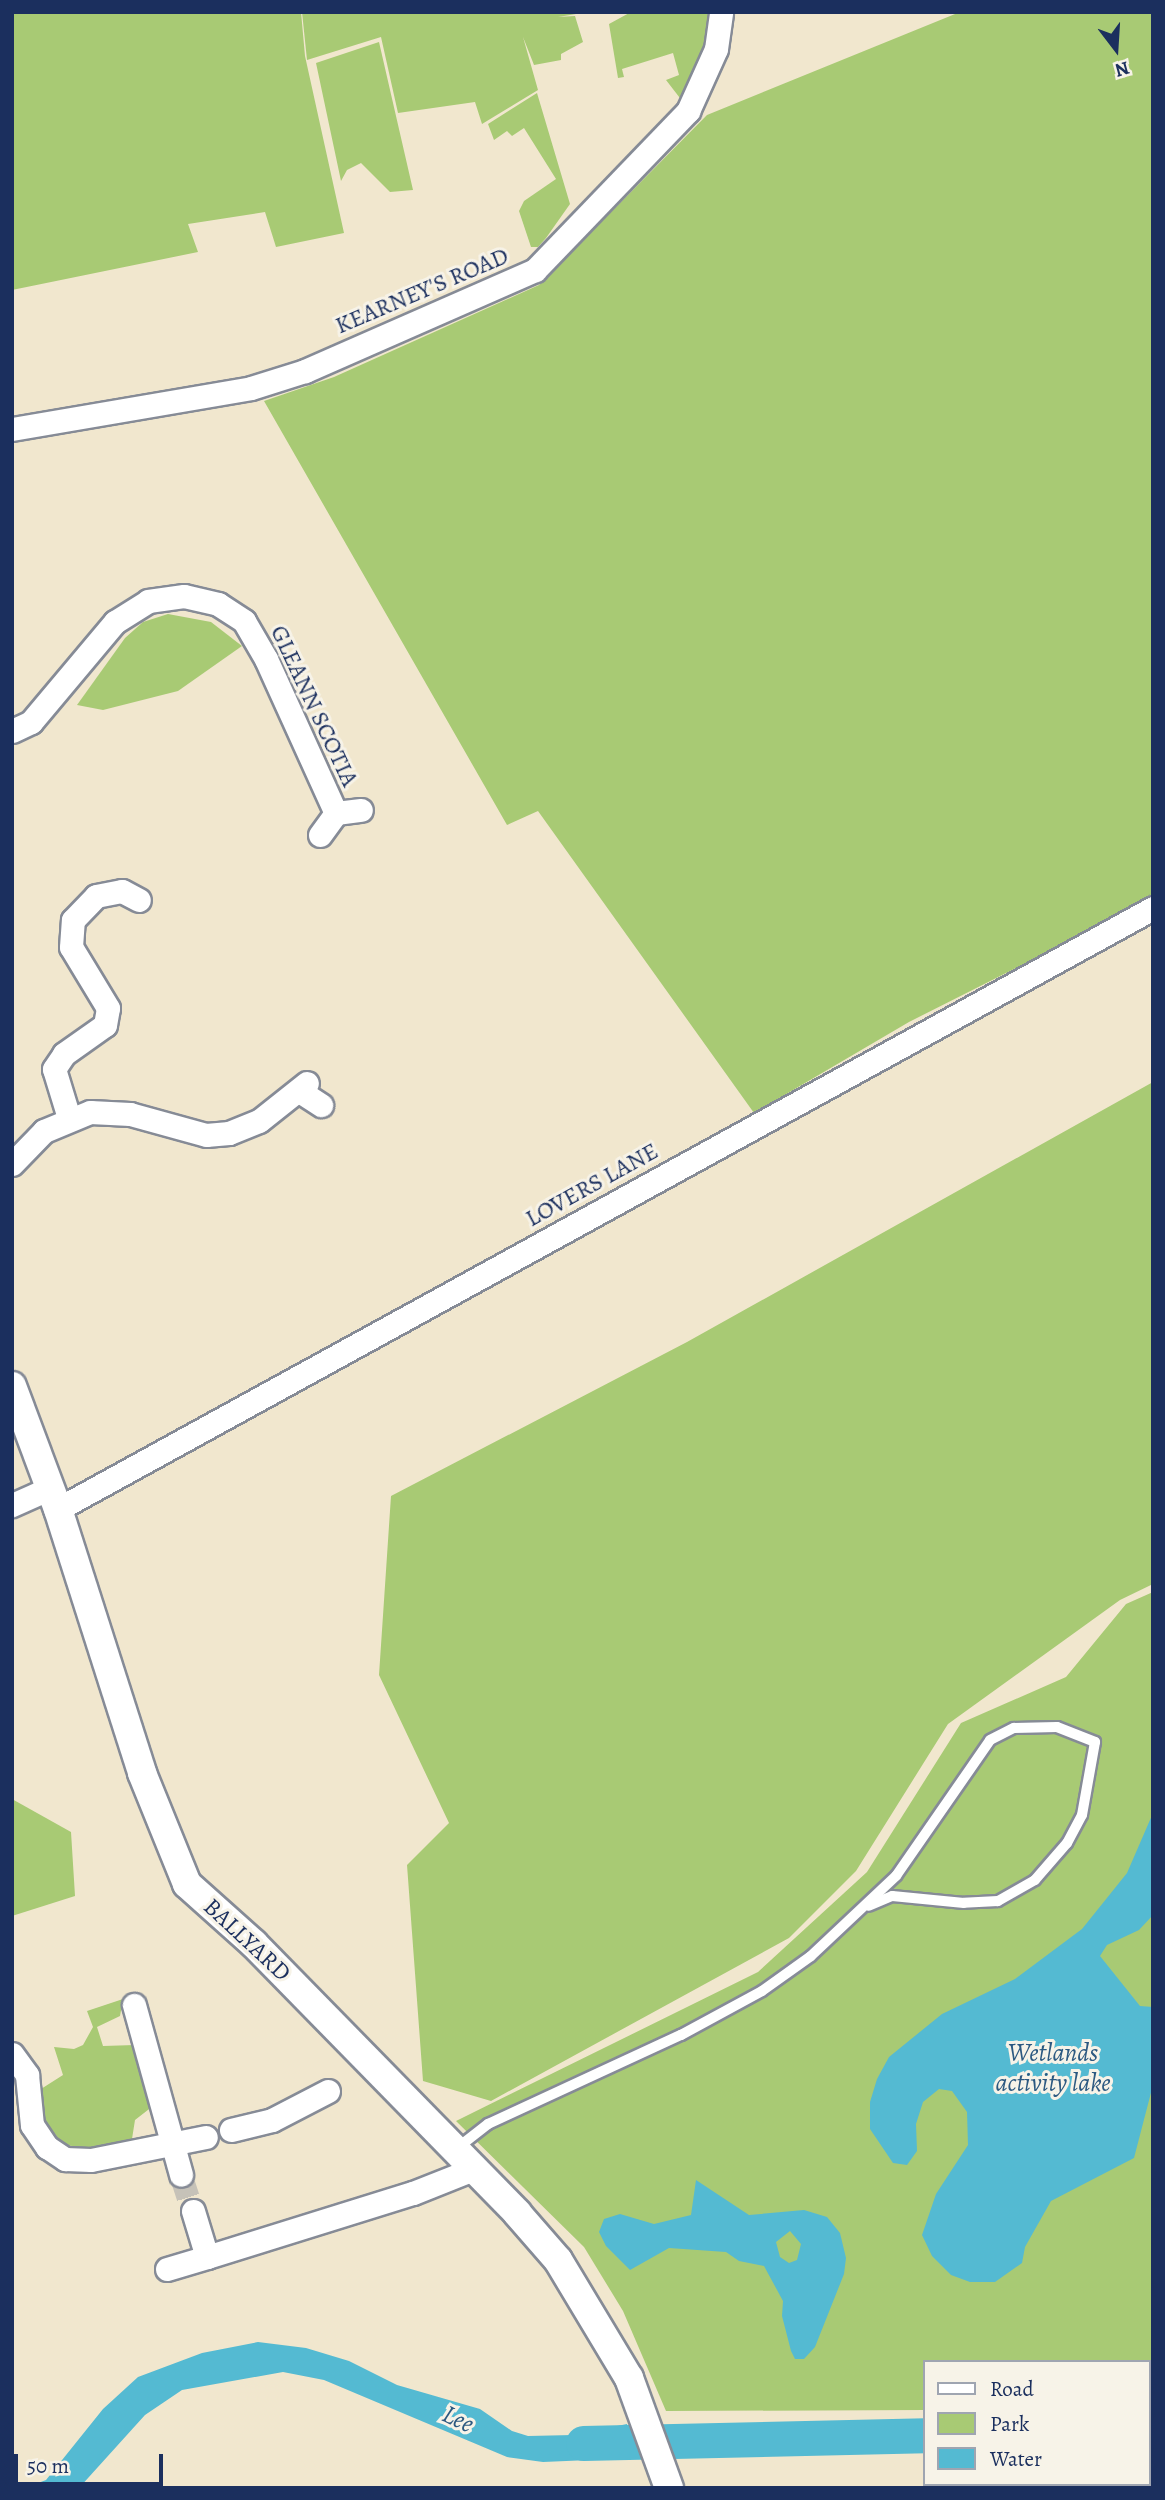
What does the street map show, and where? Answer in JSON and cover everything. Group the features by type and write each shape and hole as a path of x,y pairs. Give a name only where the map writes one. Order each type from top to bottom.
{"street":[{"name":"KEARNEY'S ROAD","path":"12,429 251,388 305,371 535,270 688,111 716,49 721,12"},
{"name":"GLEANN SCOTIA","path":"12,731 32,722 115,622 148,601 184,596 218,604 244,621 266,659 336,813"},
{"name":"GLEANN SCOTIA","path":"320,835 336,813 361,810"},
{"path":"69,1118 54,1069 64,1054 105,1025 108,1008 71,947 73,920 96,896 122,891 139,900"},
{"name":"LOVERS LANE","path":"12,1505 54,1498 1153,908"},
{"path":"12,1164 44,1131 69,1118 90,1112 130,1114 206,1135 229,1133 260,1121 304,1087 321,1105"},
{"name":"BALLYARD","path":"12,1386 54,1498 142,1773 187,1884 254,1944 558,2260 602,2328 638,2403 669,2486"},
{"path":"134,2005 181,2175"},
{"path":"12,2054 27,2075 32,2125 47,2147 65,2159 91,2160 174,2146 206,2137"},
{"path":"232,2130 272,2120 328,2091"},
{"path":"167,2269 207,2257 462,2160"},
{"path":"193,2211 207,2257"}],"lane":[{"path":"462,2160 488,2124 681,2035 762,1991 869,1906 896,1876 990,1740 1014,1728 1057,1727 1095,1742 1082,1815 1067,1843 1035,1880 998,1901 964,1903 892,1896 869,1906"}],"green space":[{"path":"12,12 301,12 305,56 344,233 276,247 265,212 188,224 198,252 12,290"},
{"path":"302,12 588,12 558,17 575,16 583,42 561,54 561,60 534,65 523,37 538,90 482,124 475,102 398,113 381,37 307,60"},
{"path":"631,12 710,12 710,41 700,54 683,102 666,80 679,75 673,53 622,69 624,77 618,78 609,24"},
{"path":"960,12 1153,12 1153,899 909,1022 754,1113 538,811 507,825 264,401 334,377 539,285 707,115"},
{"path":"379,42 413,190 390,192 361,163 347,170 341,181 316,63"},
{"path":"537,93 570,204 538,247 531,247 519,211 524,201 556,179 524,128 512,136 507,131 494,140 488,124"},
{"path":"168,614 211,622 242,646 178,691 103,710 77,705 125,638 143,622"},
{"path":"1153,1082 1153,1584 1120,1600 948,1724 856,1871 789,1938 491,2101 423,2081 407,1865 449,1823 379,1675 391,1496 687,1342"},
{"path":"1153,1592 1153,2402 1151,2360 923,2360 923,2410 666,2411 623,2311 584,2247 456,2121 758,1972 867,1872 961,1723 1066,1677 1126,1604"},
{"path":"12,1799 71,1832 75,1896 12,1916"},
{"path":"123,1999 120,2016 97,2027 103,2046 135,2045 153,2106 135,2120 132,2139 100,2149 63,2145 38,2111 41,2089 63,2075 54,2047 74,2049 83,2045 93,2027 87,2011"}],"water":[{"name":"Wetlands activity lake","path":"1153,1813 1153,1915 1139,1930 1107,1945 1100,1956 1140,2006 1153,2007 1153,2085 1134,2158 1051,2201 1025,2247 1022,2263 995,2282 970,2282 951,2275 932,2256 922,2235 936,2194 968,2145 967,2112 952,2091 939,2089 923,2102 916,2124 917,2151 907,2165 893,2163 870,2129 870,2102 877,2079 889,2057 942,2014 1015,1979 1082,1929 1127,1873"},
{"path":"696,2180 749,2215 804,2210 827,2217 840,2233 846,2258 844,2274 815,2347 804,2359 795,2359 791,2351 782,2316 783,2301 764,2266 739,2261 726,2252 669,2248 630,2270 606,2246 599,2232 604,2219 620,2214 654,2224 691,2215","holes":["790,2231 801,2244 797,2260 789,2263 780,2257 776,2242"]},
{"path":"258,2342 306,2348 349,2361 397,2385 480,2409 512,2431 528,2436 573,2435 627,2424 636,2458 543,2462 507,2457 324,2380 283,2372 182,2390 145,2415 79,2488 25,2488 46,2480 103,2409 138,2377 202,2353"}],"waterway":[{"name":"Lee","path":"583,2443 923,2435"}],"tunnel":[{"path":"181,2175 193,2211"}]}
